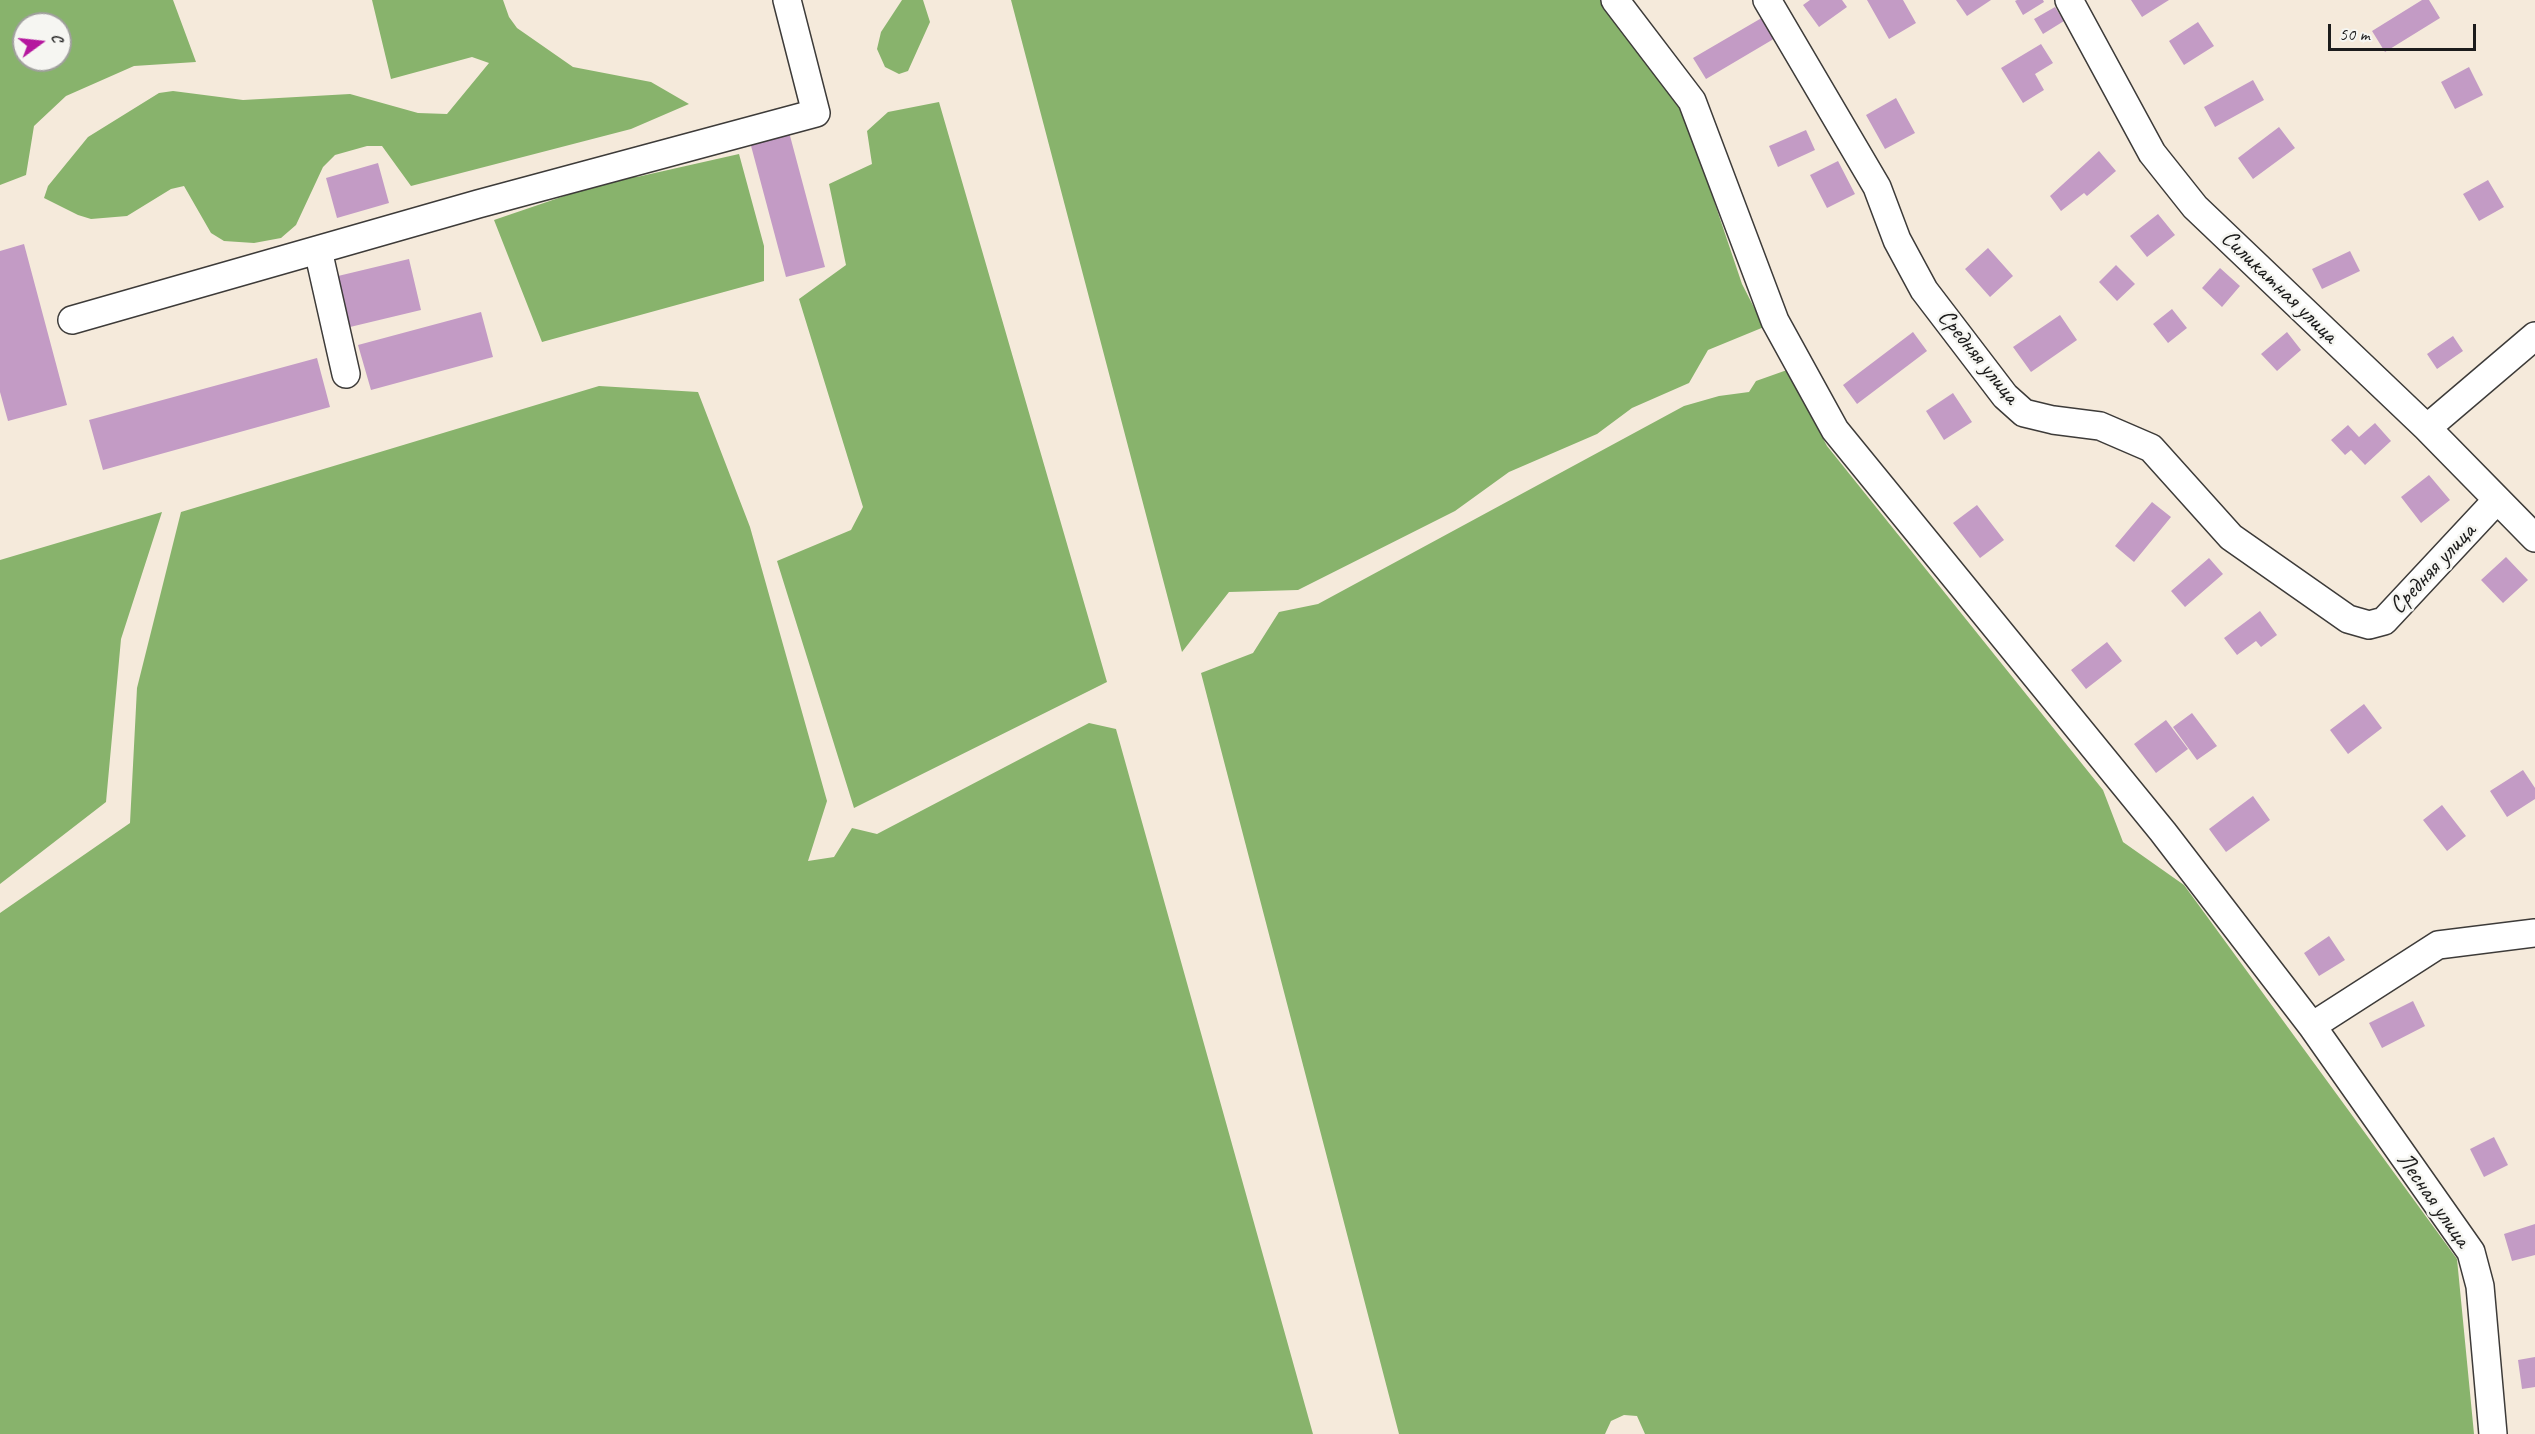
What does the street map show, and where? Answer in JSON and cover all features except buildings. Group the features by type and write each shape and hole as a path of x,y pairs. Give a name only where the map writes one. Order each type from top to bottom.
{"street":[{"path":"72,320 816,113 787,0"},
{"name":"Лесная улица","path":"1614,0 1692,100 1775,321 1835,430 2163,832 2312,1026 2471,1252 2480,1286 2493,1434"},
{"name":"Средняя улица","path":"1767,0 1877,187 1897,240 1924,290 2005,396 2024,412 2053,420 2100,426 2151,448 2231,537 2348,619 2369,625 2384,621 2496,501"},
{"name":"Силикатная улица","path":"2069,0 2152,153 2195,207 2427,428 2496,501 2535,538"},
{"path":"318,250 346,374"},
{"path":"2427,428 2535,336"},
{"path":"2312,1026 2438,945 2535,933"}],"green space":[{"path":"0,0 173,0 196,62 134,66 66,96 34,126 26,175 0,185"},
{"path":"372,0 503,0 509,17 517,28 573,67 651,82 689,104 631,129 411,186 382,146 367,146 335,155 323,167 296,225 281,238 254,243 224,241 211,233 184,186 171,189 127,216 91,219 44,198 48,186 88,137 159,93 173,91 243,100 350,94 418,113 447,114 489,63 472,57 391,79"},
{"path":"902,0 923,0 930,22 908,71 899,74 885,67 877,49 881,32"},
{"path":"1011,0 1605,0 1680,100 1742,284 1764,327 1708,350 1689,383 1632,408 1597,434 1509,472 1455,511 1298,590 1229,592 1182,652"},
{"path":"939,102 1107,682 854,808 777,561 851,530 863,507 799,299 846,265 829,184 872,164 867,131 888,112"},
{"path":"739,154 764,246 764,281 542,342 494,220 623,176 637,177"},
{"path":"1787,370 1827,446 2103,790 2123,842 2184,885 2457,1259 2474,1434 1645,1434 1637,1416 1624,1415 1611,1421 1605,1434 1399,1434 1201,673 1253,653 1279,612 1318,604 1684,406 1719,396 1749,392 1756,381"},
{"path":"599,386 698,392 750,527 827,801 808,861 834,857 852,828 877,834 1089,723 1116,729 1313,1434 0,1434 0,913 130,823 137,688 181,512"},
{"path":"162,512 121,639 106,802 0,884 0,560"}]}
